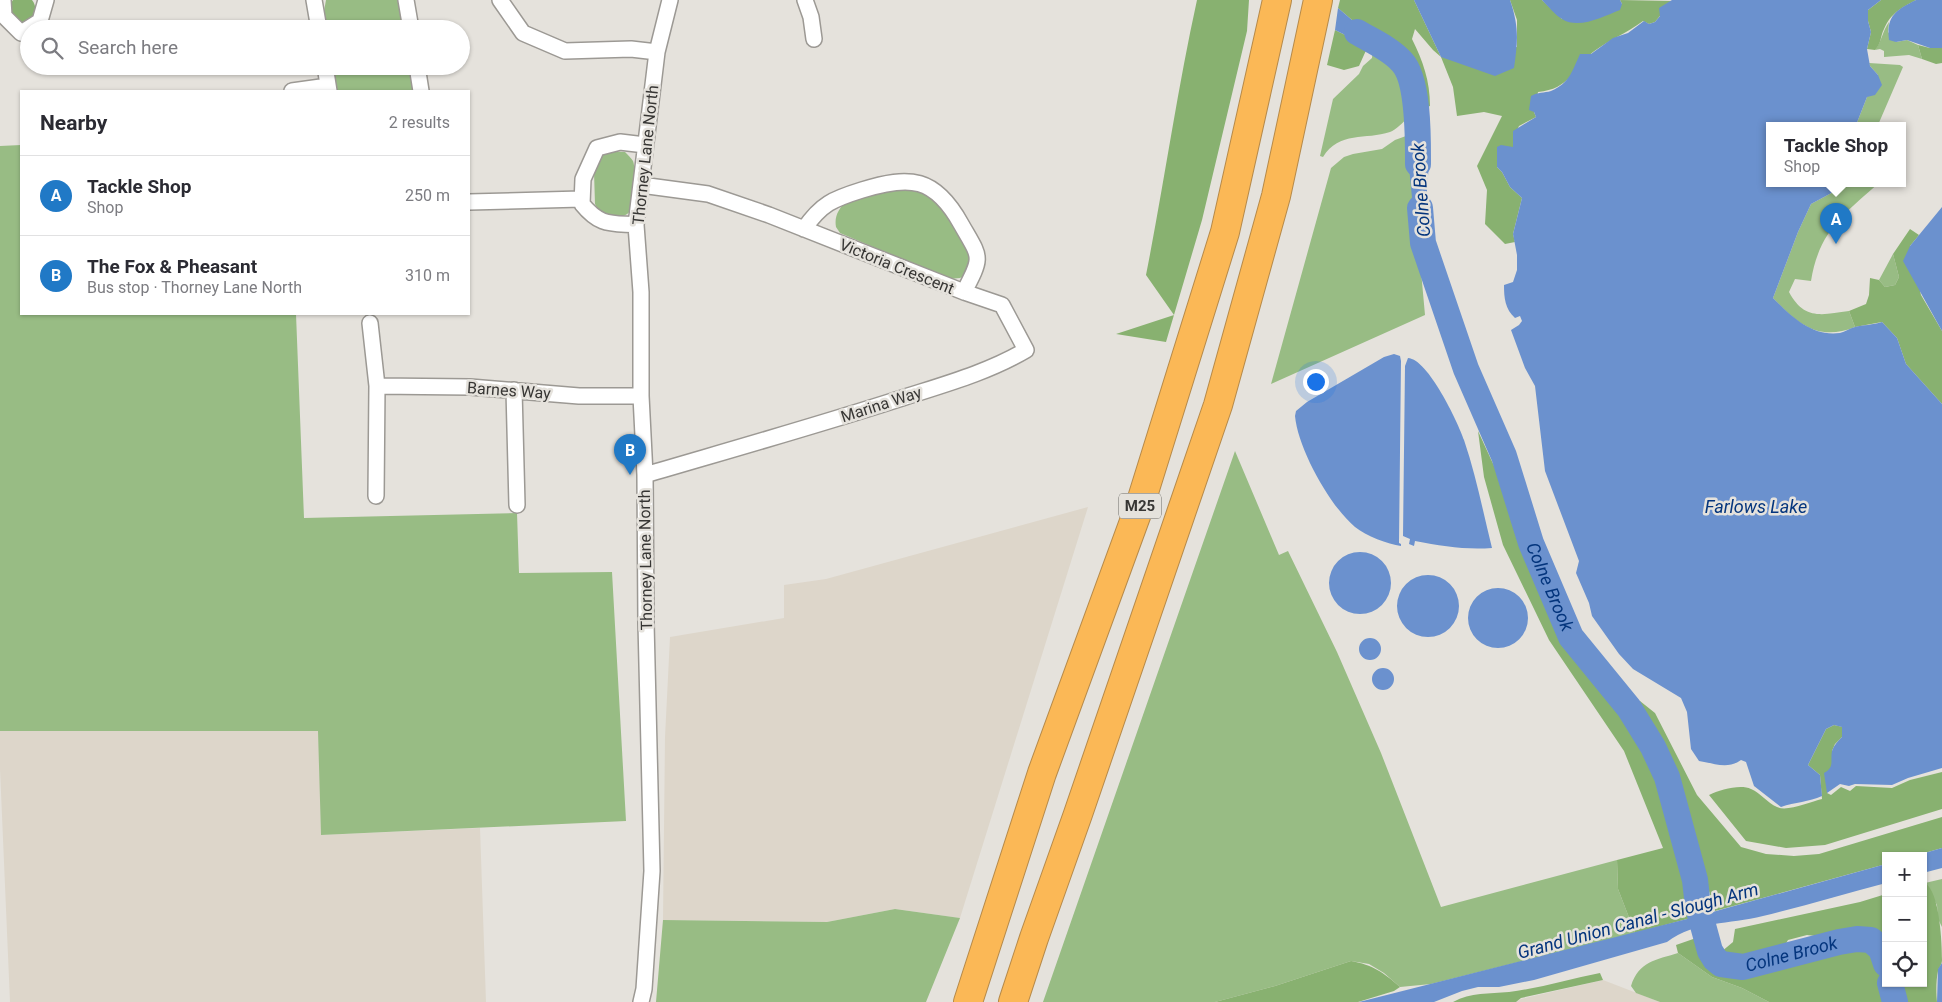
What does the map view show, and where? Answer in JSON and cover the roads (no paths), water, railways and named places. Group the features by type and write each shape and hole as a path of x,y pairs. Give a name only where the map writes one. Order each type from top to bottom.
{"highway":[{"name":"M25","path":"968,1002 1042,773 1140,505 1225,232 1277,0"},
{"name":"M25","path":"1013,1002 1218,405 1276,196 1318,0"}],"street":[{"path":"3,0 4,16 20,33"},
{"path":"40,20 46,0"},
{"path":"314,0 317,20"},
{"path":"406,0 409,20"},
{"path":"500,0 523,33 565,51 631,49 657,52"},
{"name":"Thorney Lane North","path":"642,1002 652,872 646,623 645,475 641,396 641,292 636,225 657,52 670,0"},
{"path":"805,0 811,18 814,39"},
{"path":"310,90 328,89 326,75"},
{"path":"418,75 421,90"},
{"path":"636,225 607,224 590,215 581,200 583,179 597,148 620,142 645,146"},
{"name":"Victoria Crescent","path":"641,185 708,194 769,215 804,229 964,292 978,266 977,252 950,205 934,190 912,181 886,182 849,194 821,208 804,229"},
{"path":"470,202 581,200"},
{"name":"Marina Way","path":"645,475 837,419 970,376 1002,364 1026,350 1002,304 964,292"},
{"path":"370,323 377,386 376,496"},
{"name":"Barnes Way","path":"377,386 470,387 579,396 641,396"},
{"path":"514,390 517,505"}],"water":[{"path":"1414,0 1510,0 1517,34 1514,68 1495,76 1441,57"},
{"path":"1542,0 1620,0 1622,4 1620,10 1591,21 1576,23 1559,17"},
{"name":"Farlows Lake","path":"1672,0 1881,0 1868,10 1871,32 1867,49 1870,66 1878,75 1882,85 1875,95 1867,97 1857,122 1766,122 1766,187 1843,187 1811,204 1798,232 1773,298 1803,324 1820,332 1840,333 1855,327 1882,322 1897,338 1906,364 1942,404 1942,768 1892,785 1855,784 1849,786 1840,784 1827,793 1824,773 1831,766 1832,751 1842,737 1842,727 1834,725 1826,729 1808,765 1820,775 1822,796 1812,800 1781,807 1754,786 1746,762 1741,760 1731,765 1726,765 1699,761 1691,749 1687,712 1681,698 1633,669 1619,654 1592,616 1589,603 1576,573 1579,561 1545,471 1535,386 1525,368 1511,330 1522,321 1520,316 1515,318 1509,311 1504,294 1504,285 1513,282 1517,270 1517,255 1513,234 1522,198 1510,187 1497,167 1497,147 1501,145 1513,147 1513,131 1536,117 1534,112 1529,110 1531,96 1551,91 1562,84 1570,76 1580,54 1591,54 1613,38 1628,33 1644,21 1649,24 1655,22 1660,16 1659,8"},
{"path":"1916,0 1942,0 1942,48 1930,48 1907,40 1896,42 1889,40 1888,32 1891,19 1903,7"},
{"path":"1338,8 1352,20 1371,29 1368,46 1335,30"},
{"path":"1375,31 1395,40 1401,51 1411,61 1417,74 1425,108 1408,118 1408,106 1401,77 1390,62 1373,48"},
{"path":"1427,124 1430,150 1423,243 1414,218 1406,136"},
{"path":"1942,207 1942,331 1903,261 1910,246"},
{"path":"1394,354 1400,356 1401,361 1399,543 1401,546 1365,533 1345,518 1326,491 1309,460 1297,429 1295,416 1296,411 1307,402 1384,357"},
{"path":"1408,358 1416,361 1433,380 1449,406 1461,431 1492,548 1463,548 1415,541 1414,546 1409,544 1410,539 1403,536 1405,366"},
{"path":"1360,552 1372,555 1382,561 1388,571 1391,583 1388,595 1382,605 1372,611 1360,614 1348,611 1338,605 1332,595 1329,583 1332,571 1338,561 1348,555"},
{"path":"1428,575 1440,578 1450,584 1456,594 1459,606 1456,618 1450,628 1440,634 1428,637 1416,634 1406,628 1400,618 1397,606 1400,594 1406,584 1416,578"},
{"path":"1492,588 1504,588 1520,596 1526,606 1528,618 1526,630 1520,640 1504,648 1492,648 1476,640 1468,624 1468,612 1476,596"},
{"path":"1370,638 1378,641 1381,649 1378,657 1370,660 1362,657 1359,649 1362,641"},
{"path":"1383,668 1391,671 1394,679 1391,687 1383,690 1375,687 1372,679 1375,671"},
{"path":"1942,848 1942,868 1927,872 1927,852"},
{"path":"1882,865 1882,884 1763,916 1701,926 1678,935 1667,942 1534,980 1499,987 1478,987 1434,1002 1359,1002 1691,918"},
{"path":"1942,963 1942,1002 1937,1002 1938,969"}],"waterway":[{"name":"Colne Brook","path":"1357,32 1392,53 1408,71 1415,96 1418,164"},
{"name":"Colne Brook","path":"1420,208 1423,243 1466,369 1504,456 1531,543 1571,637 1629,708 1653,747 1667,777 1695,880 1698,907 1710,951 1721,964 1743,967 1857,939 1871,940 1882,952"},
{"name":"Colne Brook","path":"1891,987 1895,1002"}],"place":[{"name":"Tackle Shop","path":"1836,244"},
{"name":"The Fox & Pheasant","path":"630,475"}],"water label":[{"name":"Grand Union Canal - Slough Arm","path":"1638,921"}]}
